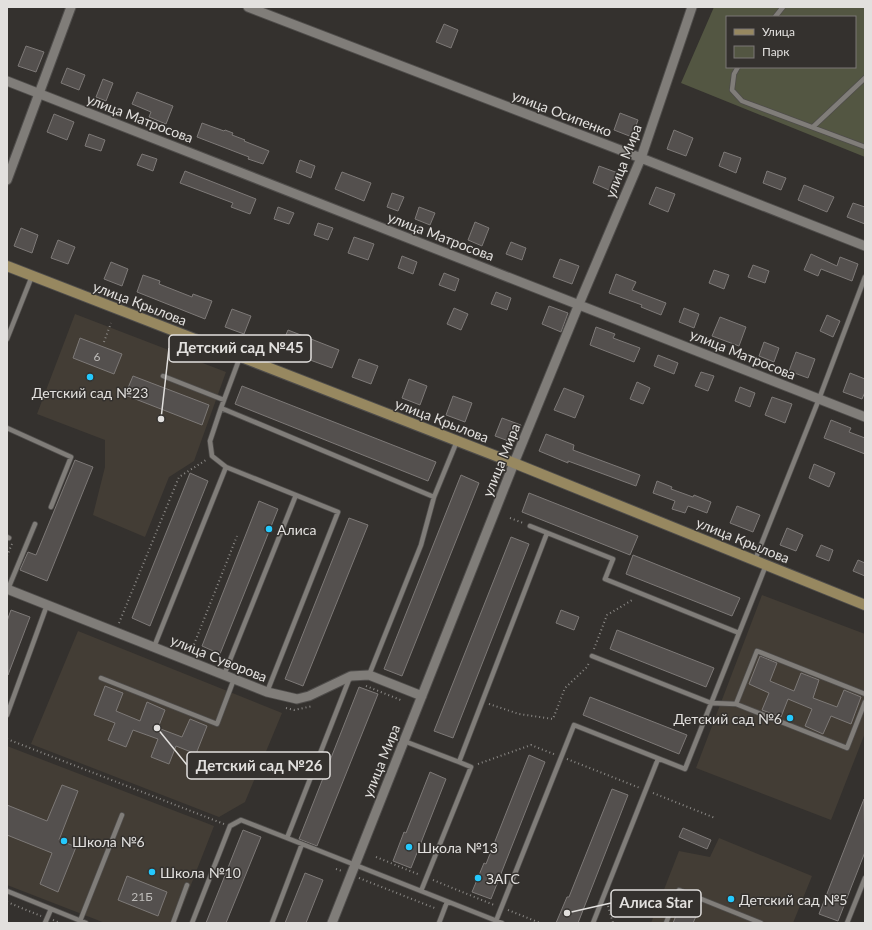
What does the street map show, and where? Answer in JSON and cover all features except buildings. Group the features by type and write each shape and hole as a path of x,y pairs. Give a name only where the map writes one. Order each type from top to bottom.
{"main road":[{"name":"улица Крылова","path":"7,266 514,463 865,605"}],"street":[{"path":"7,180 71,7"},
{"name":"улица Осипенко","path":"248,7 865,246"},
{"name":"улица Мира","path":"332,923 514,463 641,158 692,7"},
{"name":"улица Матросова","path":"7,81 865,417"},
{"name":"улица Суворова","path":"8,589 266,692 297,699 310,696 351,676 369,675 422,696"}],"lane":[{"path":"776,16 782,8"},
{"path":"737,68 734,74 732,90 742,101 865,147"},
{"path":"814,127 865,78"},
{"path":"7,339 32,276"},
{"path":"755,560 819,399 865,277"},
{"path":"240,357 210,441 212,456 226,467 338,512 266,692"},
{"path":"163,376 224,400"},
{"path":"221,408 434,496"},
{"path":"7,428 71,456 51,508"},
{"path":"369,675 421,545 434,496 456,441"},
{"path":"154,647 226,467"},
{"path":"224,675 296,495"},
{"path":"8,589 34,524"},
{"path":"530,526 613,559 605,579 739,632"},
{"path":"459,762 547,533"},
{"path":"496,921 574,725 685,769 766,565"},
{"path":"7,715 47,605"},
{"path":"736,704 757,651 865,694"},
{"path":"592,656 711,703 736,704 847,748 865,702"},
{"path":"287,838 351,676"},
{"path":"102,678 217,724 234,679"},
{"path":"404,741 471,767 421,891"},
{"path":"593,923 658,759"},
{"path":"80,921 122,815"},
{"path":"192,923 230,826 241,820 502,923"},
{"path":"272,923 302,844"},
{"path":"847,923 865,878"},
{"path":"173,923 187,885"},
{"path":"666,923 679,890 761,923"},
{"path":"7,891 86,923"},
{"path":"439,923 447,902"},
{"path":"45,923 51,909"}],"path":[{"path":"104,342 111,323"},
{"path":"115,632 179,477 212,456"},
{"path":"510,518 530,526"},
{"path":"187,660 237,536"},
{"path":"482,702 519,714 553,719 565,688 588,666 607,615 642,594"},
{"path":"7,739 230,826"},
{"path":"471,767 531,745 715,818"},
{"path":"376,857 540,923"},
{"path":"336,869 444,912"},
{"path":"605,894 613,923"},
{"path":"7,902 60,923"}],"shaded area":[{"path":"75,314 226,372 194,461 169,477 145,537 93,515 105,467 105,440 37,414"},
{"name":"Детский сад №6","path":"762,595 865,634 865,733 831,820 696,768"},
{"path":"78,631 282,713 245,802 219,817 31,744"},
{"name":"Школа №6","path":"7,746 214,826 176,923 105,923 7,885"},
{"name":"Детский сад №5","path":"719,838 812,876 793,923 651,923 679,851 710,857"}],"green space":[{"path":"714,7 865,7 865,157 681,83"}],"place":[{"name":"Детский сад №23","path":"90,377"},
{"name":"Детский сад №45","path":"161,419"},
{"name":"Алиса","path":"269,529"},
{"name":"Детский сад №6","path":"790,718"},
{"name":"Детский сад №26","path":"157,728"},
{"name":"Школа №6","path":"64,841"},
{"name":"Школа №13","path":"409,847"},
{"name":"Школа №10","path":"152,872"},
{"name":"ЗАГС","path":"478,878"},
{"name":"Детский сад №5","path":"731,899"},
{"name":"Алиса Star","path":"567,913"}]}
